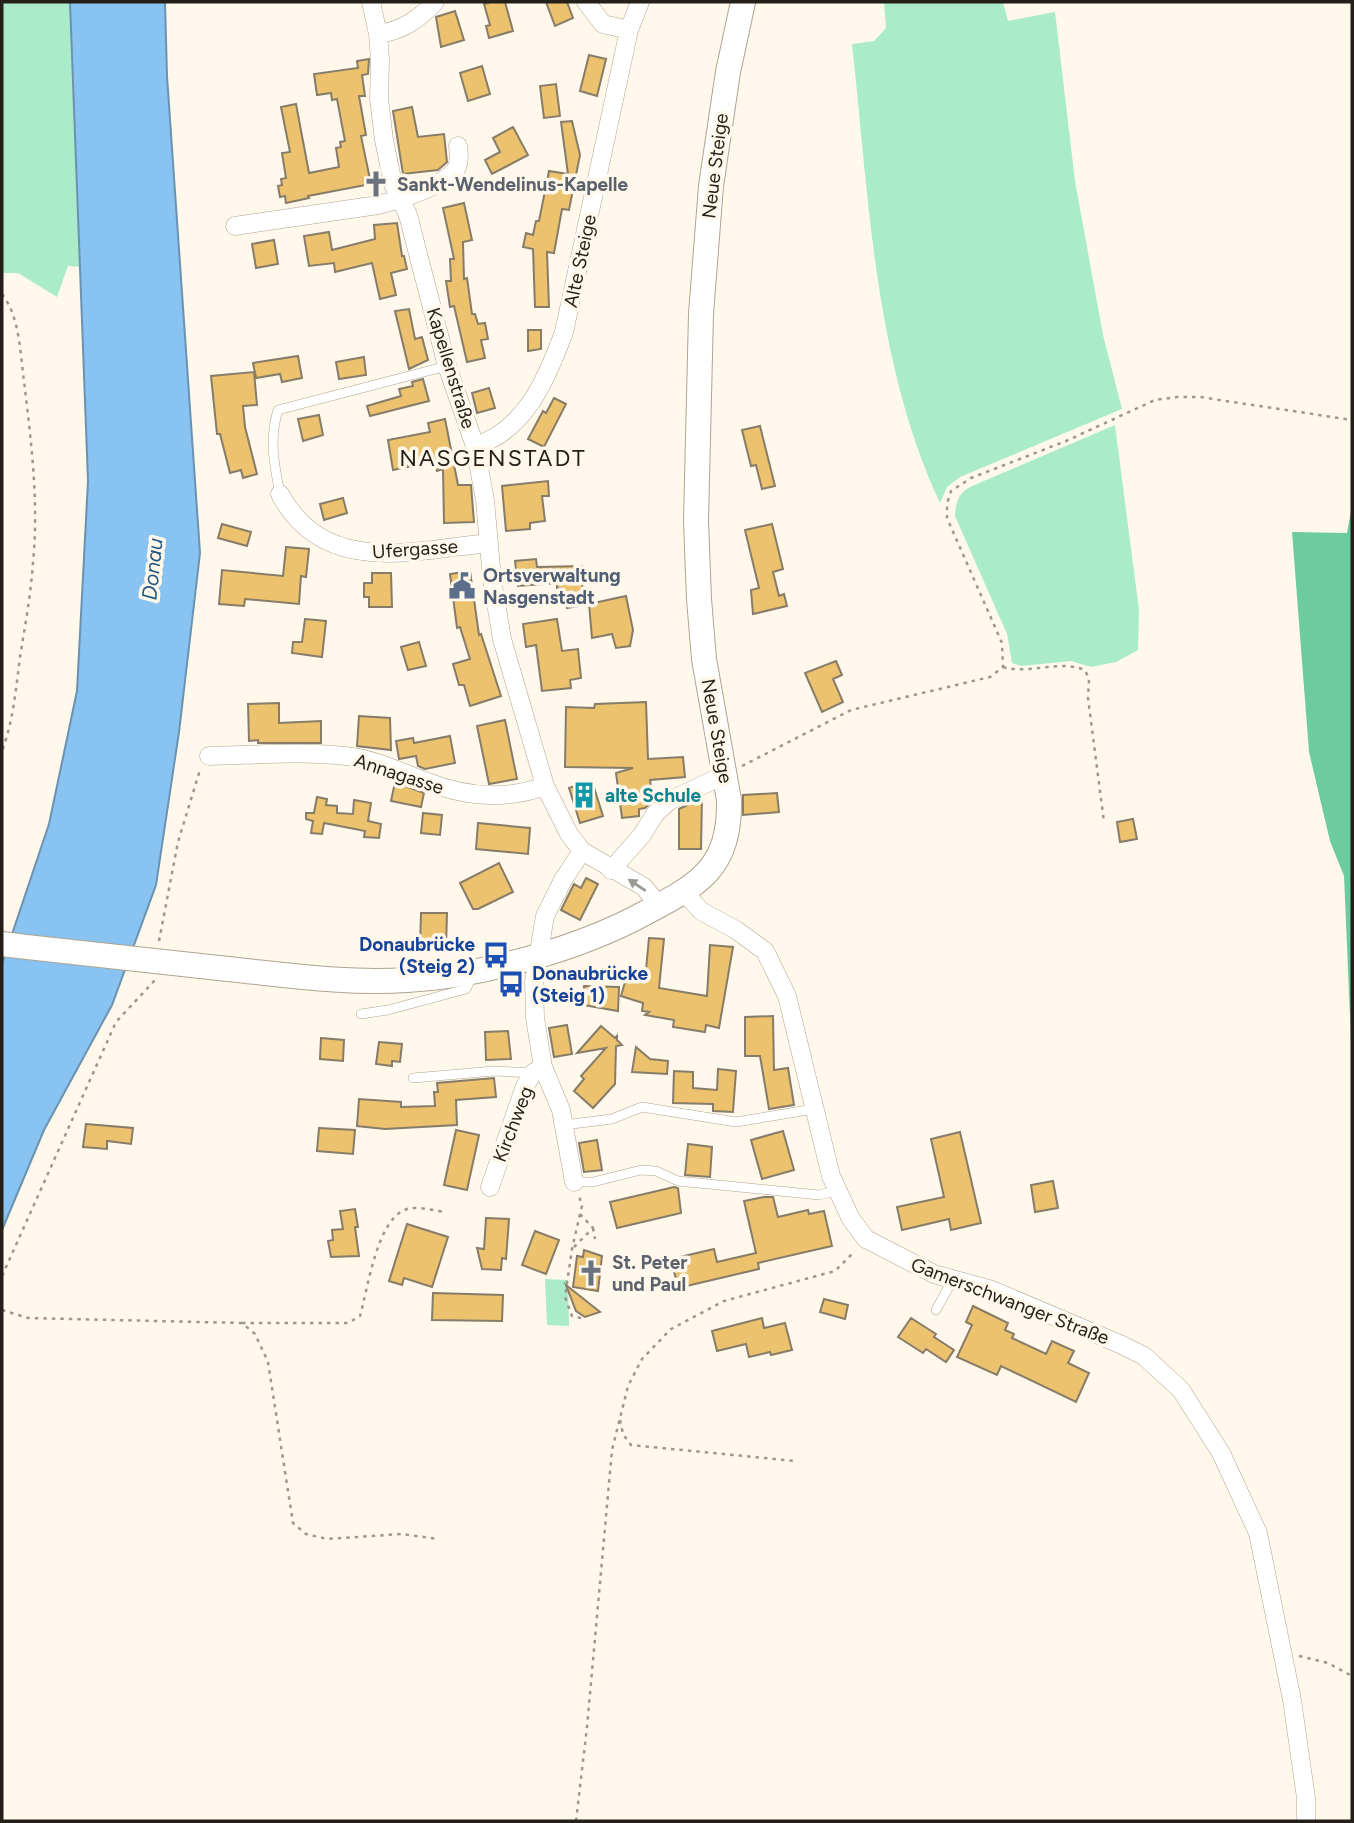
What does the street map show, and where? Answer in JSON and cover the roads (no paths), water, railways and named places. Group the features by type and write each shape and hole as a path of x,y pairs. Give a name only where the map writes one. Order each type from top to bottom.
{"main road":[{"name":"Neue Steige","path":"2,944 159,956 345,980 407,980 475,970 573,945 623,925 684,892 713,866 724,846 729,822 726,774 704,659 699,599 696,521 701,314 711,186 728,72 743,2"}],"street":[{"name":"Kapellenstraße","path":"372,2 380,60 379,99 393,184 408,215 447,366 475,446 485,500 488,543 502,639 545,786 569,834 582,851 644,887 659,906"},
{"path":"378,34 404,27 425,13 435,2"},
{"path":"586,2 603,24 629,30"},
{"name":"Alte Steige","path":"475,446 505,433 534,399 549,375 565,332 629,30 640,2"},
{"path":"235,226 378,205 401,199 438,183 451,174 459,159 458,146"},
{"name":"Ufergasse","path":"280,494 289,512 304,527 359,552 379,554 488,543"},
{"name":"Annagasse","path":"209,756 306,754 360,758 465,795 522,794 545,786"},
{"path":"611,870 642,835 655,814 669,801 726,774"},
{"path":"537,956 545,916 563,880 582,851"},
{"name":"Gamerschwanger Straße","path":"684,892 701,911 736,930 765,951 787,996 836,1191 851,1219 866,1238 934,1274 992,1290 1122,1345 1144,1356 1181,1390 1221,1452 1258,1533 1292,1700 1306,1798 1306,1821"},
{"name":"Kirchweg","path":"537,956 534,981 538,1070 561,1110 576,1188"},
{"name":"Kirchweg","path":"490,1187 525,1086 538,1070"}],"lane":[{"path":"280,494 272,450 273,425 278,410 447,366"},
{"path":"361,1014 388,1010 466,989 475,970"},
{"path":"412,1077 538,1070"},
{"path":"564,1125 612,1119 642,1107 736,1122 814,1110"},
{"path":"576,1188 641,1170 656,1171 678,1181 705,1185 819,1195 836,1191"},
{"path":"936,1310 953,1279"}],"water":[{"name":"Donau","path":"70,2 165,2 167,76 200,553 179,732 156,885 112,1005 44,1130 2,1230 2,964 49,824 77,691 88,481"}],"place":[{"name":"Sankt-Wendelinus-Kapelle","path":"376,184"},
{"name":"Ortsverwaltung Nasgenstadt","path":"462,586"},
{"name":"alte Schule","path":"584,795"},
{"name":"Donaubrücke (Steig 2)","path":"496,955"},
{"name":"Donaubrücke (Steig 1)","path":"511,984"},
{"name":"St. Peter und Paul","path":"591,1273"}],"district":[{"name":"NASGENSTADT","path":"493,458"}]}
